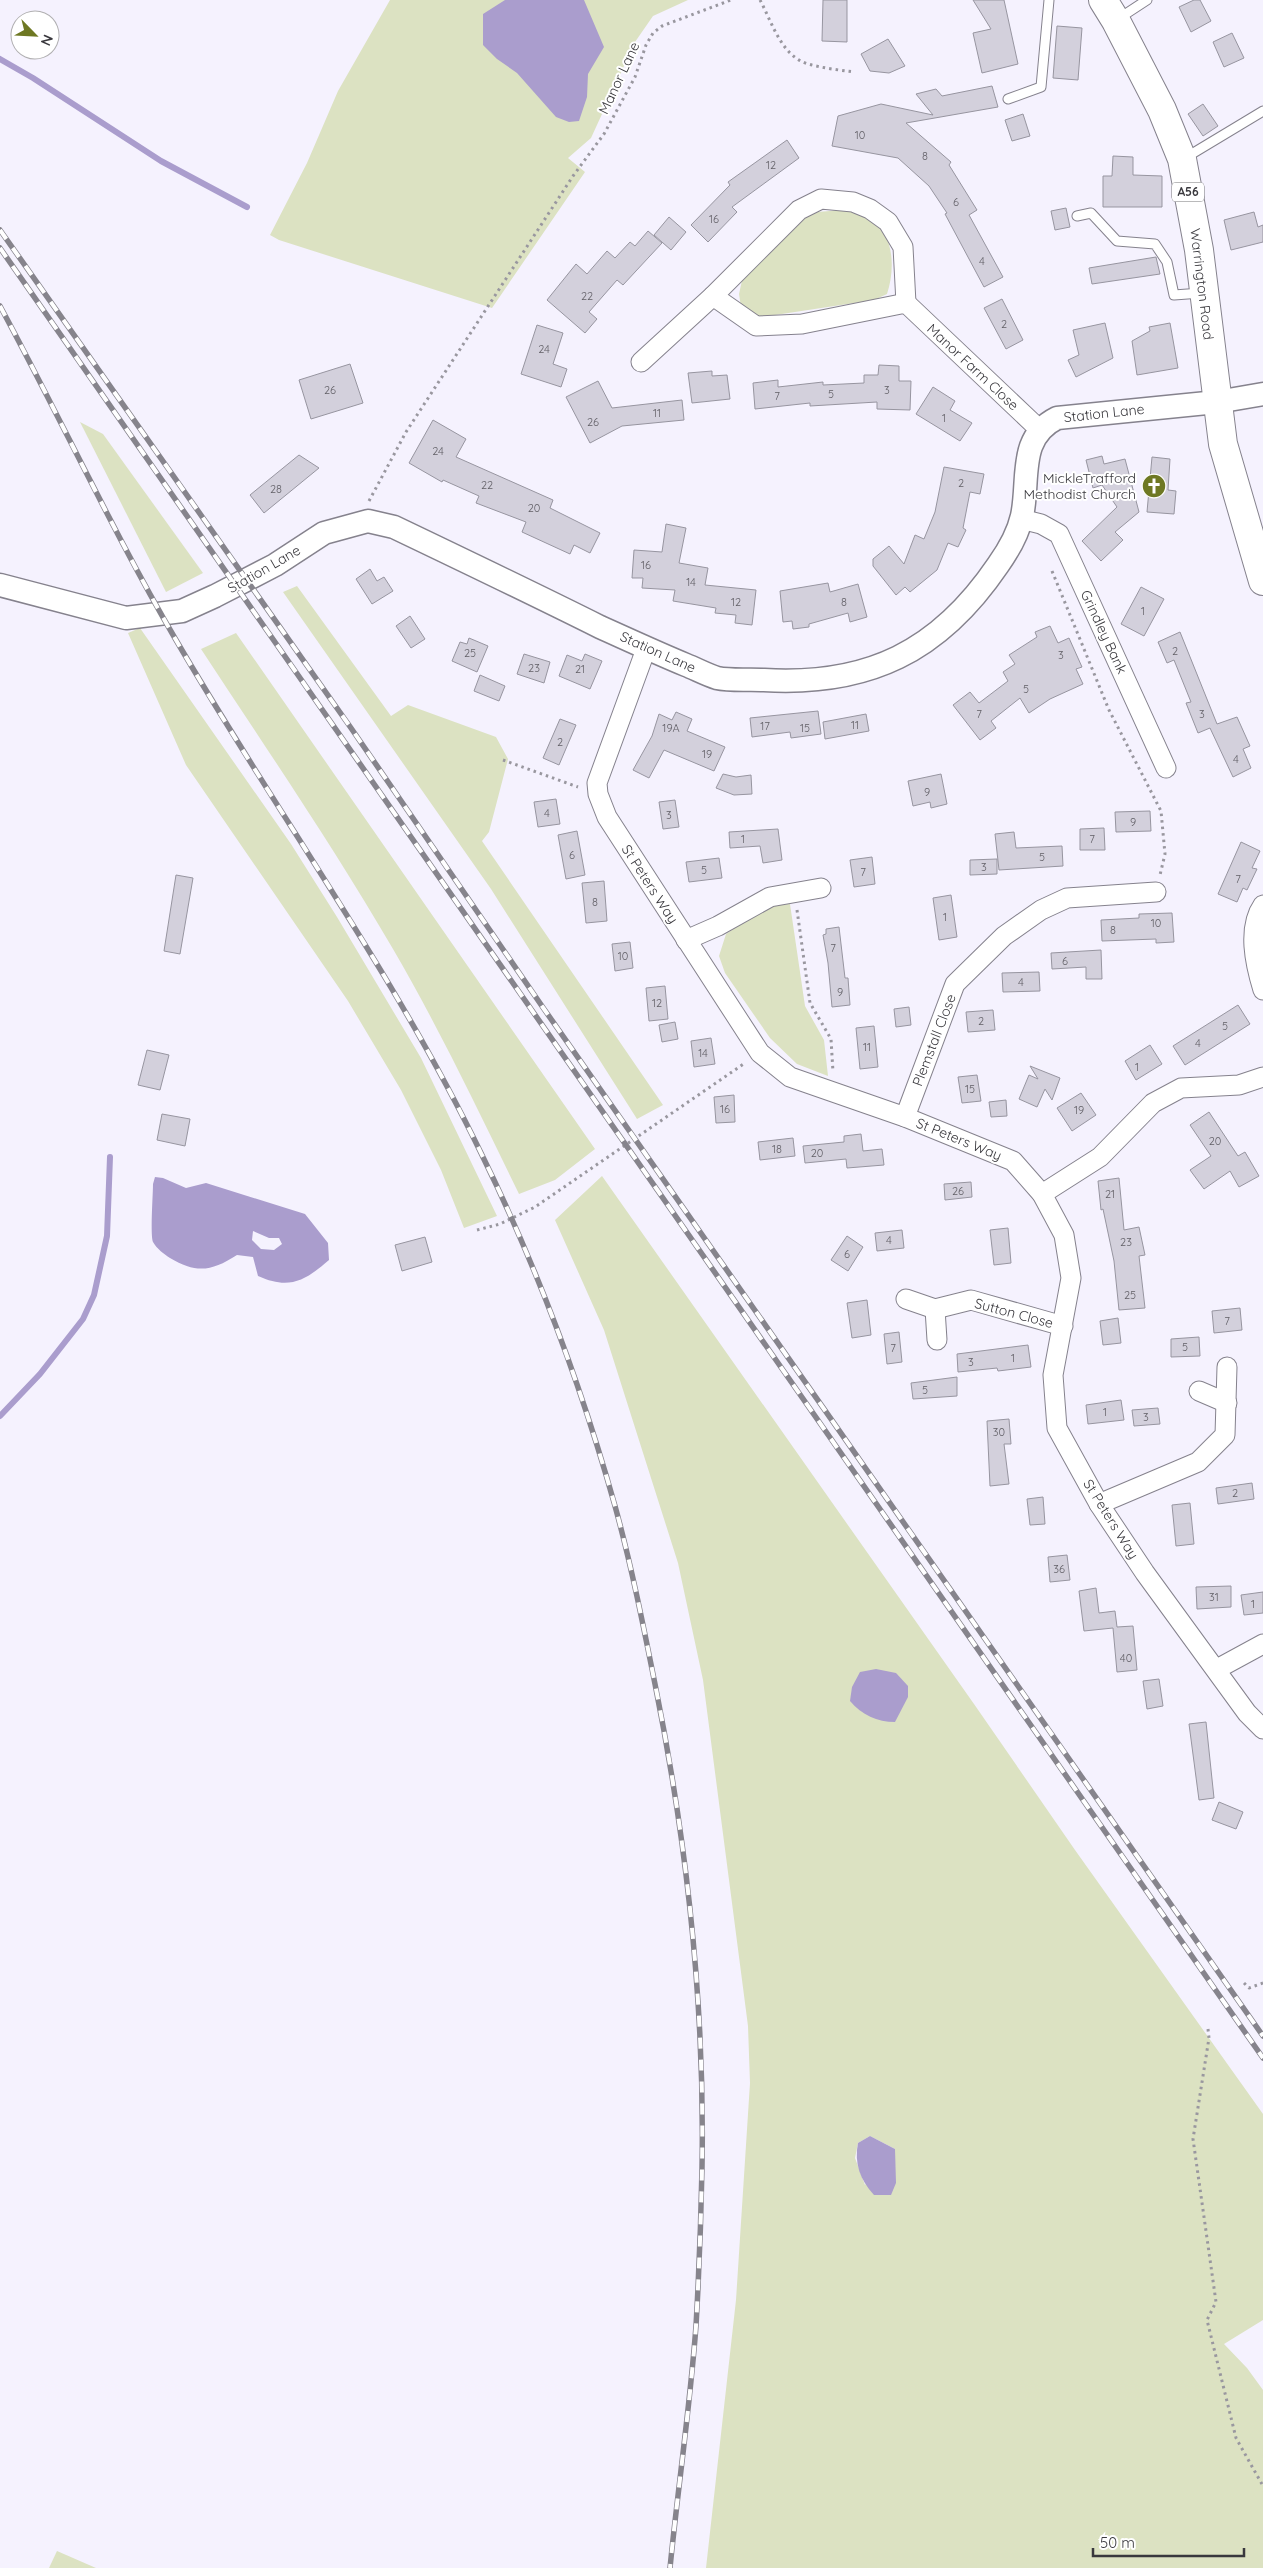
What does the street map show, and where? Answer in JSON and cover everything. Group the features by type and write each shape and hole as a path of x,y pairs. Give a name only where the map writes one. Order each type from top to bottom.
{"main road":[{"name":"Warrington Road","path":"1109,10 1162,110 1182,159 1199,250 1223,444 1263,581"}],"street":[{"path":"641,362 713,296 799,210 821,199 853,202 870,209 888,222 903,247 906,303 802,324 756,326 713,296"},
{"name":"Manor Farm Close","path":"906,303 1040,430"},
{"name":"Station Lane","path":"0,585 126,618 182,611 216,596 275,564 324,533 368,521 394,527 646,649 717,678 782,681 831,678 876,668 917,649 948,624 979,594 1015,537 1021,519 1028,456 1040,430 1057,418 1217,402 1263,394"},
{"name":"Grindley Bank","path":"1021,519 1041,524 1059,534 1166,768"},
{"path":"598,794 597,783 646,649"},
{"name":"St Peters Way","path":"598,794 607,817 760,1053 790,1077 834,1094 905,1117 1013,1161 1042,1194 1064,1235 1071,1278 1053,1375 1057,1428 1100,1504 1145,1573 1247,1713 1263,1729"},
{"path":"686,940 718,926 770,897 821,888"},
{"name":"Plemstall Close","path":"905,1117 955,984 1004,936 1041,910 1067,898 1156,892"},
{"path":"1263,905 1257,914 1254,961 1263,990"},
{"path":"1042,1194 1100,1157 1153,1103 1181,1088 1239,1085 1263,1077"},
{"path":"906,1299 935,1309 937,1340"},
{"name":"Sutton Close","path":"935,1309 971,1300 1063,1326"},
{"path":"1100,1504 1198,1462 1225,1434 1227,1403 1226,1367"},
{"path":"1199,1391 1227,1403"},
{"path":"1216,1669 1263,1644"}],"lane":[{"path":"1008,99 1041,87 1049,0"},
{"path":"1109,10 1147,0"},
{"path":"1182,159 1263,111"},
{"path":"1077,216 1091,213 1117,241 1155,244 1167,262 1174,295 1203,293"}],"path":[{"name":"Manor Lane","path":"356,523 406,432 573,176 604,134 635,77 653,33 662,26 731,0"},
{"path":"760,0 786,51 807,64 854,72"},
{"path":"1051,567 1109,710 1161,811 1165,854 1156,892"},
{"path":"503,760 598,794"},
{"path":"794,892 810,1003 831,1039 834,1094"},
{"path":"477,1230 500,1224 535,1207 760,1053"},
{"path":"1244,1983 1249,1988 1263,1983"},
{"path":"1208,2029 1209,2038 1194,2139 1216,2302 1207,2320 1236,2438 1263,2486"}],"green space":[{"path":"390,0 688,0 653,16 635,42 591,138 568,158 585,172 492,308 279,240 270,235 307,163 338,91"},
{"path":"843,210 866,215 882,230 887,239 892,261 887,294 874,300 756,318 741,307 739,294 743,276 796,221 817,212"},
{"path":"80,422 103,434 203,573 166,592"},
{"path":"297,586 391,716 408,705 496,737 508,759 489,832 482,841 663,1105 637,1119 491,889 283,592"},
{"path":"140,628 291,844 337,917 421,1058 497,1216 464,1228 441,1170 401,1090 348,1001 186,765 128,633"},
{"path":"236,633 595,1149 555,1180 519,1194 443,1040 393,949 323,835 201,649"},
{"path":"790,904 805,1006 824,1040 828,1076 797,1064 770,1038 725,973 719,956 726,934 769,905"},
{"path":"602,1176 1075,1850 1263,2114 1263,2320 1224,2344 1247,2368 1263,2390 1263,2568 706,2568 736,2300 750,2083 748,2026 703,1680 678,1563 604,1330 555,1220","holes":["870,2136 895,2149 865,2185 855,2158 858,2143"]},
{"path":"57,2551 96,2568 49,2568"}],"shaded area":[{"path":"505,0 584,0 604,47 588,74 587,97 579,121 569,122 556,117 517,73 497,59 483,45 483,14"},
{"path":"155,1177 163,1178 186,1188 206,1183 305,1214 328,1243 329,1260 304,1278 288,1283 258,1276 253,1257 237,1255 212,1267 188,1267 163,1253 153,1242 153,1184","holes":["253,1231 269,1238 279,1238 282,1244 274,1250 261,1249 252,1240"]},
{"path":"876,1669 896,1673 908,1686 908,1697 895,1722 882,1721 870,1717 850,1701 852,1687 860,1672"},
{"path":"870,2136 895,2149 896,2183 891,2195 874,2195 859,2171 858,2143"}],"building":[{"path":"823,0 847,0 847,42 822,41"},
{"path":"973,0 1004,0 1018,64 982,73 973,33 991,29"},
{"path":"1194,0 1200,0 1211,21 1191,32 1179,7"},
{"path":"1057,26 1082,28 1078,80 1053,78"},
{"path":"1232,33 1244,58 1224,67 1213,42"},
{"path":"888,39 905,66 889,73 870,71 861,54"},
{"path":"992,86 998,107 906,123 951,162 949,165 977,210 969,215 1003,277 984,287 945,214 947,213 929,186 898,158 832,146 838,116 881,104 933,115 916,94 936,89 942,96"},
{"path":"1203,104 1218,126 1203,136 1188,114"},
{"path":"1023,114 1030,136 1012,141 1005,120"},
{"path":"787,140 799,158 732,207 737,212 708,242 691,225 730,185 728,182"},
{"path":"1113,156 1133,157 1133,175 1162,176 1162,207 1103,207 1103,176 1112,176"},
{"path":"1066,208 1070,227 1055,230 1051,211"},
{"path":"1254,212 1258,227 1263,225 1263,242 1231,250 1224,220"},
{"path":"669,217 686,232 671,250 654,235"},
{"path":"648,231 662,243 623,285 617,280 589,312 597,319 585,333 547,300 576,264 587,274 607,251 615,258 630,242 635,246"},
{"path":"1156,257 1160,274 1092,284 1089,268"},
{"path":"1002,299 1023,340 1006,349 984,308"},
{"path":"1105,323 1113,358 1076,377 1068,360 1079,355 1073,330"},
{"path":"1170,323 1178,368 1137,375 1132,341 1150,331 1149,327"},
{"path":"537,325 563,333 553,364 567,369 561,387 521,374"},
{"path":"350,364 363,403 311,419 299,380"},
{"path":"879,365 899,366 899,381 911,381 910,410 877,409 877,402 810,406 810,403 755,409 753,383 778,380 778,387 823,382 823,385 864,383 864,375 878,375"},
{"path":"712,371 712,376 727,375 730,399 692,403 688,373"},
{"path":"598,381 612,408 682,400 684,420 622,426 590,443 566,397"},
{"path":"933,387 955,401 950,410 972,423 960,441 916,414"},
{"path":"433,420 466,439 456,457 553,500 550,508 600,533 590,553 574,545 570,554 522,532 526,522 476,503 479,496 443,480 442,482 409,463"},
{"path":"299,455 319,468 264,513 250,495"},
{"path":"1102,456 1104,464 1125,459 1139,512 1115,532 1123,540 1101,561 1082,541 1117,507 1102,485 1093,488 1086,460"},
{"name":"MickleTrafford Methodist Church","path":"1152,457 1170,459 1168,490 1176,491 1174,514 1147,512"},
{"path":"944,467 984,474 980,494 970,492 963,528 966,530 958,547 948,543 937,570 910,592 905,587 896,595 873,566 873,559 889,546 904,564 915,535 924,539 935,512"},
{"path":"666,524 686,528 679,563 708,568 705,585 756,590 752,625 735,623 736,615 715,613 716,608 673,601 675,590 642,588 643,578 632,578 634,550 662,552"},
{"path":"370,569 377,581 384,577 393,591 372,604 356,579"},
{"path":"828,583 830,592 858,584 867,617 850,622 848,613 809,624 809,627 793,629 792,621 783,622 780,591"},
{"path":"1141,587 1164,599 1144,636 1121,624"},
{"path":"410,616 425,639 411,648 396,626"},
{"path":"1050,626 1058,643 1069,638 1082,667 1076,669 1083,684 1050,699 1029,713 1020,698 991,721 996,728 980,740 953,705 970,692 979,703 1008,681 1003,672 1015,664 1009,655 1037,637 1035,632"},
{"path":"1180,632 1217,724 1237,717 1250,746 1243,749 1251,768 1233,777 1210,728 1198,733 1186,703 1191,702 1174,660 1167,663 1158,642"},
{"path":"469,638 488,646 477,672 452,661 460,642 467,644"},
{"path":"524,654 550,662 544,683 517,674"},
{"path":"585,654 602,661 590,689 559,676 567,655 582,661"},
{"path":"480,675 505,686 499,701 474,691"},
{"path":"818,711 821,734 791,738 790,732 752,737 750,718"},
{"path":"676,712 692,719 687,731 725,747 714,771 664,750 649,778 633,770 652,736 659,714 672,720"},
{"path":"866,714 869,731 825,739 823,722"},
{"path":"560,719 576,725 559,765 543,758"},
{"path":"723,774 736,777 751,775 752,794 734,795 716,788"},
{"path":"941,774 947,804 931,808 930,802 913,806 908,781"},
{"path":"556,799 560,824 538,827 534,802"},
{"path":"675,800 679,827 663,829 659,802"},
{"path":"1150,811 1151,831 1116,832 1115,812"},
{"path":"1104,828 1105,850 1080,850 1080,829"},
{"path":"778,829 782,860 763,863 760,846 730,848 729,832"},
{"path":"577,831 585,875 566,879 558,835"},
{"path":"1014,832 1016,848 1062,846 1063,866 999,870 995,834"},
{"path":"1241,842 1260,851 1252,868 1257,869 1247,890 1243,888 1237,902 1218,894"},
{"path":"872,857 875,884 854,887 850,860"},
{"path":"719,858 722,878 689,882 686,862"},
{"path":"997,859 997,874 970,875 970,860"},
{"path":"176,875 193,878 180,954 164,951"},
{"path":"604,881 607,921 586,923 582,883"},
{"path":"951,895 957,937 939,940 933,898"},
{"path":"1172,913 1174,942 1156,943 1156,939 1102,941 1101,920 1139,918 1139,914"},
{"path":"839,927 845,978 848,978 850,1005 832,1007 823,935 826,934 826,929"},
{"path":"630,942 633,968 615,971 612,944"},
{"path":"1101,950 1102,979 1086,979 1086,967 1052,969 1051,953"},
{"path":"1039,972 1040,991 1003,992 1002,973"},
{"path":"665,986 668,1019 649,1021 646,988"},
{"path":"1238,1005 1250,1024 1185,1065 1173,1046"},
{"path":"909,1007 911,1025 896,1027 894,1009"},
{"path":"993,1010 995,1030 968,1032 966,1012"},
{"path":"675,1022 678,1039 662,1042 659,1025"},
{"path":"874,1026 878,1067 860,1069 856,1028"},
{"path":"711,1038 715,1064 694,1067 691,1041"},
{"path":"1150,1045 1162,1064 1136,1080 1125,1061"},
{"path":"147,1050 169,1055 160,1090 138,1085"},
{"path":"1030,1066 1060,1078 1052,1100 1045,1089 1037,1107 1019,1099 1029,1075 1038,1079"},
{"path":"977,1075 981,1101 962,1103 958,1077"},
{"path":"1081,1093 1096,1115 1072,1131 1057,1108"},
{"path":"734,1095 735,1122 716,1123 714,1097"},
{"path":"1006,1100 1007,1116 991,1117 989,1102"},
{"path":"1209,1112 1238,1156 1245,1152 1259,1176 1239,1187 1230,1171 1204,1189 1190,1170 1211,1156 1190,1125"},
{"path":"162,1114 190,1119 185,1146 157,1140"},
{"path":"861,1134 863,1151 882,1149 884,1165 847,1168 846,1159 805,1163 803,1146 844,1142 844,1136"},
{"path":"793,1138 795,1156 760,1160 758,1142"},
{"path":"1119,1178 1124,1230 1139,1227 1145,1255 1139,1256 1145,1308 1119,1310 1114,1261 1103,1209 1101,1210 1098,1181"},
{"path":"971,1182 972,1197 945,1200 944,1184"},
{"path":"1008,1228 1011,1263 994,1265 990,1230"},
{"path":"902,1230 904,1248 877,1251 875,1233"},
{"path":"847,1236 863,1247 848,1271 831,1260"},
{"path":"425,1237 432,1262 402,1271 395,1245"},
{"path":"867,1300 871,1335 852,1338 847,1303"},
{"path":"1240,1308 1242,1330 1214,1333 1212,1311"},
{"path":"1118,1318 1121,1343 1103,1345 1100,1321"},
{"path":"899,1332 902,1362 887,1364 884,1334"},
{"path":"1199,1337 1200,1356 1171,1357 1171,1339"},
{"path":"1028,1345 1031,1367 998,1371 997,1368 958,1372 957,1354"},
{"path":"957,1377 957,1396 913,1399 911,1383"},
{"path":"1121,1400 1124,1420 1088,1424 1086,1405"},
{"path":"1158,1408 1160,1424 1134,1426 1132,1410"},
{"path":"1009,1419 1011,1444 1004,1444 1009,1484 990,1486 987,1421"},
{"path":"1252,1483 1254,1499 1218,1504 1216,1488"},
{"path":"1043,1497 1045,1524 1030,1525 1027,1499"},
{"path":"1190,1503 1194,1544 1176,1546 1172,1505"},
{"path":"1067,1555 1070,1580 1050,1582 1048,1557"},
{"path":"1231,1586 1231,1607 1197,1609 1196,1587"},
{"path":"1096,1588 1099,1613 1115,1611 1117,1627 1133,1626 1137,1670 1117,1672 1113,1628 1084,1631 1079,1591"},
{"path":"1263,1592 1263,1613 1244,1615 1241,1595"},
{"path":"1159,1679 1163,1706 1147,1709 1143,1681"},
{"path":"1206,1722 1214,1798 1199,1800 1189,1724"},
{"path":"1219,1802 1243,1812 1236,1829 1212,1820"}],"waterway":[{"path":"0,59 33,78 161,161 247,207"},
{"path":"0,1416 40,1374 83,1319 94,1295 107,1236 110,1157"}],"railway":[{"path":"0,230 351,728 544,1009 1263,2036"},
{"path":"0,248 1263,2058"},
{"path":"0,306 130,558 176,640 214,704 373,957 447,1086 501,1195 539,1282 572,1371 602,1461 632,1572 666,1744 685,1864 697,1985 702,2107 702,2188 698,2286 691,2387 670,2568"}],"place":[{"name":"MickleTrafford Methodist Church","path":"1154,486"}]}
